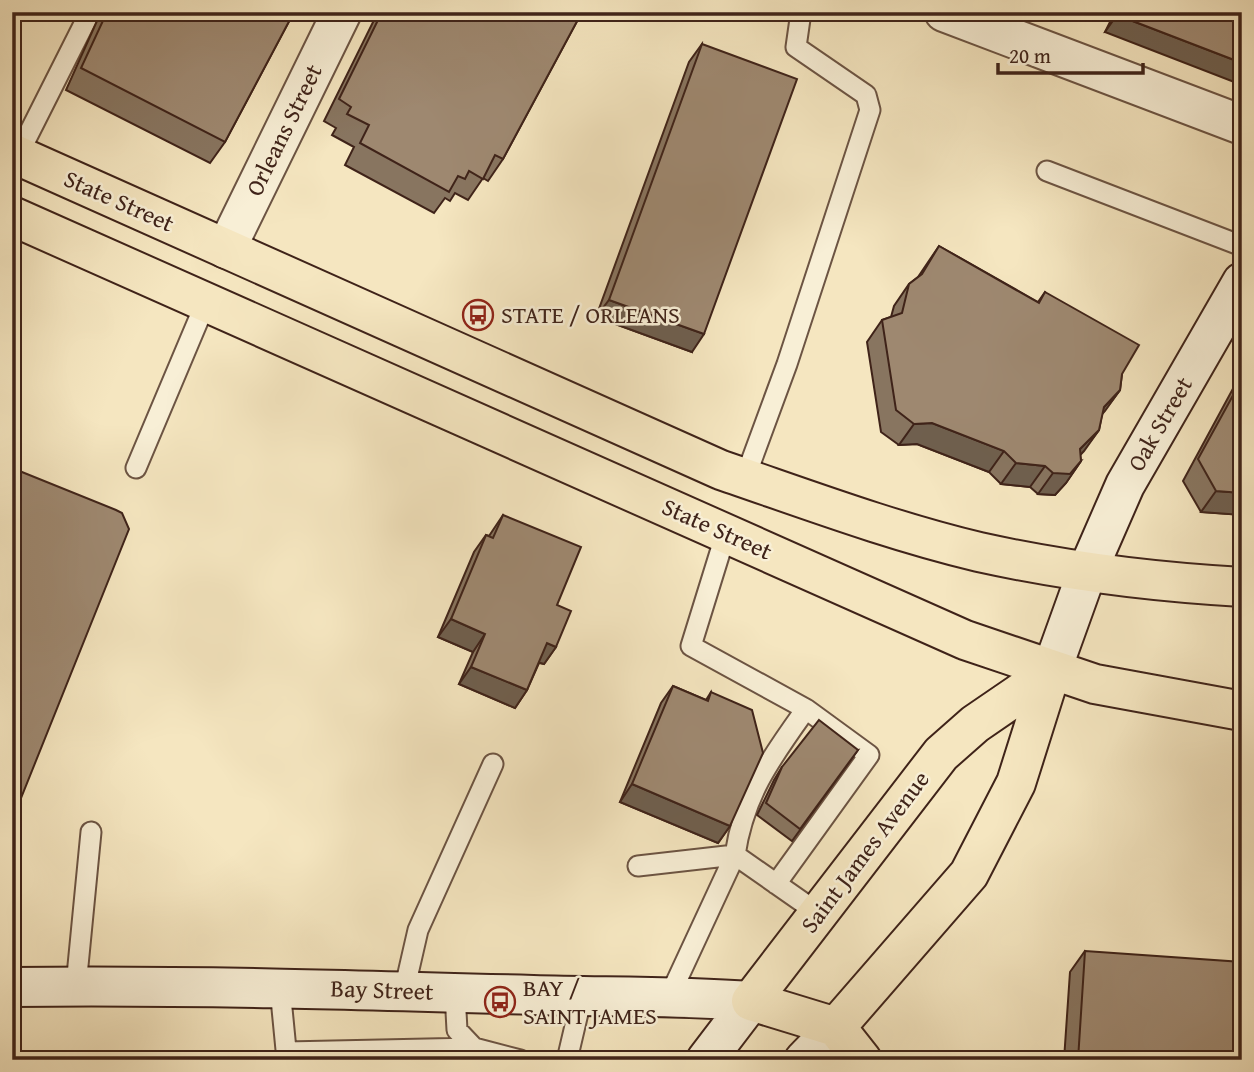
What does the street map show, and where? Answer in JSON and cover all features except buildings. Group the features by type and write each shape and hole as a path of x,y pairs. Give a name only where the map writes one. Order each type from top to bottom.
{"main road":[{"name":"Orleans Street","path":"226,248 342,12"},
{"path":"944,12 1007,23 1242,125"},
{"name":"State Street","path":"15,154 745,478 832,509 977,551 1087,572 1242,587"},
{"name":"State Street","path":"12,216 965,640 1051,672 1117,689 1242,711"},
{"path":"206,302 226,248"},
{"name":"Oak Street","path":"1087,572 1125,485 1242,282"},
{"path":"804,1060 969,874 1016,783 1051,672 1087,572"},
{"name":"Saint James Avenue","path":"706,1060 941,754 975,724 1051,672"},
{"name":"Bay Street","path":"12,987 280,988 582,996 670,995 751,1001"},
{"path":"751,1001 836,1027 862,1060"}],"lane":[{"path":"15,154 90,12"},
{"path":"745,478 792,351 870,110 866,95 796,47 801,12"},
{"path":"1047,172 1242,247"},
{"path":"136,468 206,302"},
{"path":"726,533 691,646 806,709 869,755 825,809 776,884"},
{"path":"670,995 735,855 740,821 806,709"},
{"path":"404,991 418,930 494,764"},
{"path":"76,986 91,832"},
{"path":"638,866 735,855 818,913"},
{"path":"280,988 286,1056 474,1048 520,1060"},
{"path":"454,992 457,1030 474,1048"},
{"path":"567,1060 582,996"}],"place":[{"name":"STATE / ORLEANS","path":"478,315"},
{"name":"BAY / SAINT JAMES","path":"500,1002"}]}
